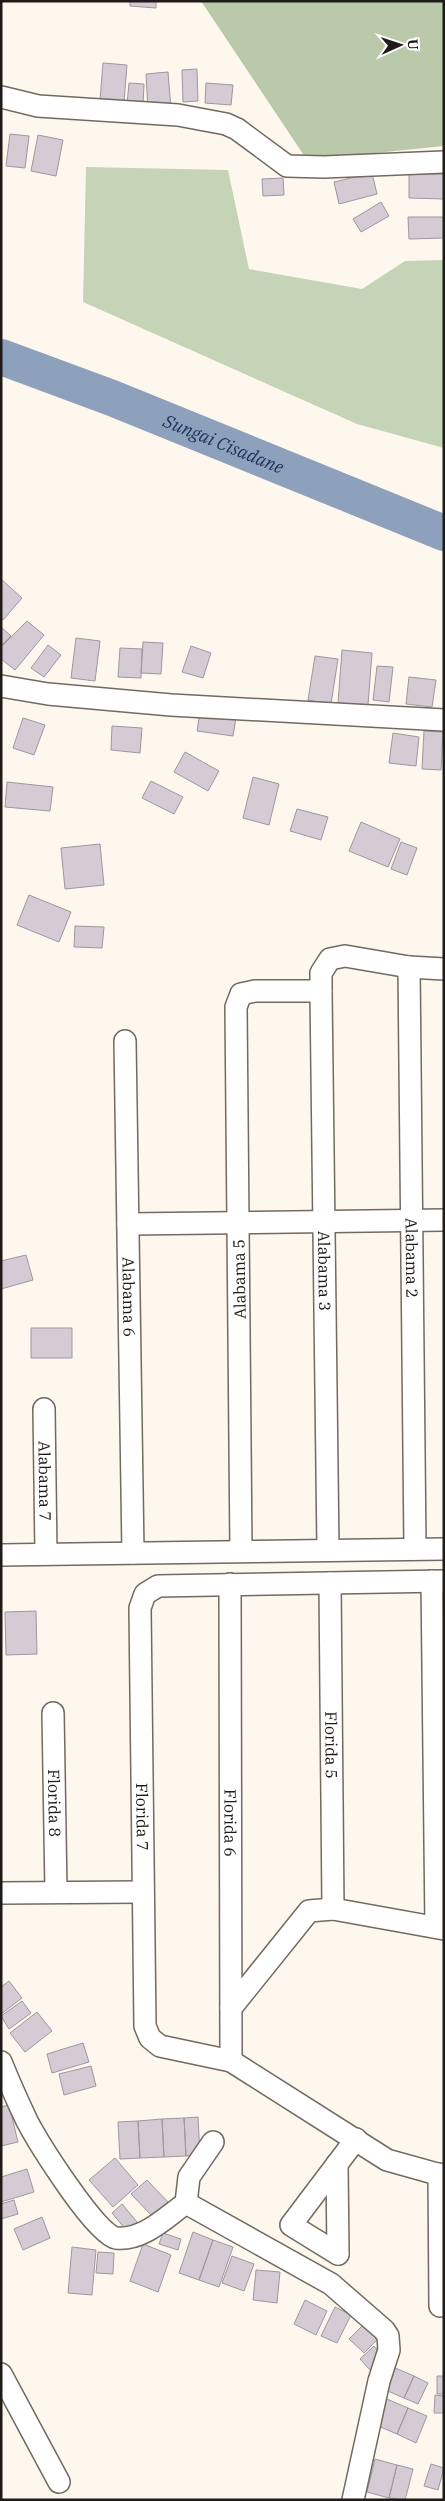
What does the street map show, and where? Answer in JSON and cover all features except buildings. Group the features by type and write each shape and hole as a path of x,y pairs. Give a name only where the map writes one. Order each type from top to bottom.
{"street":[{"path":"1,97 38,106 178,115 226,124 237,129 287,166 324,167 444,162"},
{"path":"1,686 48,694 171,705 444,720"},
{"name":"Alabama 3","path":"328,1550 321,973 330,960 345,956 410,967 444,969"},
{"name":"Alabama 2","path":"410,967 415,1549"},
{"name":"Alabama 5","path":"241,1551 236,1007 241,994 255,991 321,991"},
{"name":"Alabama 6","path":"125,1041 134,1553"},
{"path":"128,1224 444,1220"},
{"name":"Alabama 7","path":"44,1409 46,1554"},
{"path":"1,1554 444,1549"},
{"path":"230,1584 438,1581 440,1928 333,1909 309,1911 231,2008"},
{"name":"Florida 5","path":"330,1583 333,1909"},
{"name":"Florida 7","path":"230,1584 158,1586 145,1594 140,1608 145,2026 150,2038 160,2046 231,2061"},
{"name":"Florida 6","path":"230,1584 231,2061"},
{"name":"Florida 8","path":"54,1713 56,1892"},
{"path":"1,1893 143,1892"},
{"path":"231,2061 387,2160 441,2175 440,2306"},
{"path":"1,2062 28,2122 54,2167 99,2227 109,2236 126,2237 144,2233 186,2203 189,2177 213,2142"},
{"path":"337,2164 356,2140"},
{"path":"186,2203 331,2284 384,2330 388,2336 389,2350 379,2381 355,2499"},
{"path":"1,2374 58,2482"}],"green space":[{"path":"201,1 444,1 444,146 307,160"},
{"path":"86,167 228,170 249,269 362,289 405,261 444,260 444,448 357,424 83,302"}],"waterway":[{"name":"Sungai Cisadane","path":"1,357 112,398 444,533"}]}
